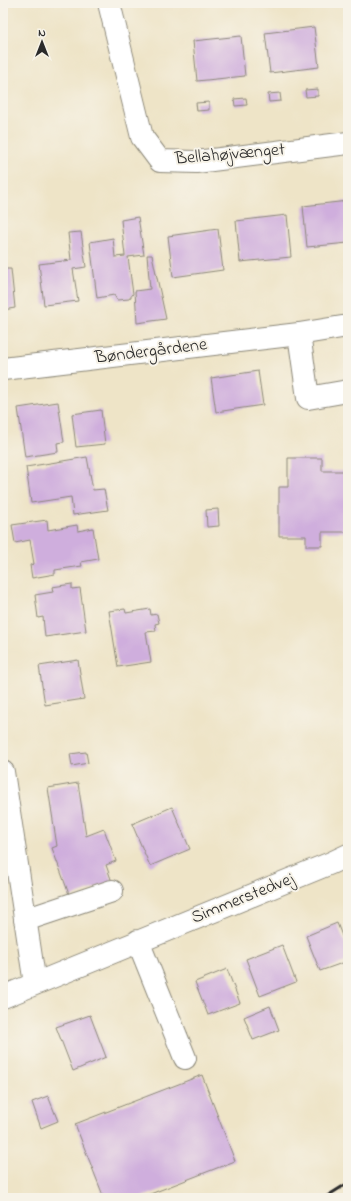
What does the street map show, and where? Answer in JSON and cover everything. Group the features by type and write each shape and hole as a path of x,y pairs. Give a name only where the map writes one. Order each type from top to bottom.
{"street":[{"name":"Bellahøjvænget","path":"109,3 142,137 160,161 196,162 348,143"},
{"name":"Bøndergårdene","path":"3,369 299,334 348,326"},
{"path":"299,334 308,398 348,390"},
{"path":"3,772 35,984"},
{"name":"Simmerstedvej","path":"3,997 348,855"},
{"path":"25,920 112,891"},
{"path":"138,941 185,1058"}],"building":[{"path":"314,27 319,67 270,73 265,33"},
{"path":"241,36 245,76 197,81 193,41"},
{"path":"318,89 318,96 306,97 305,90"},
{"path":"280,93 281,101 269,102 268,94"},
{"path":"246,98 247,105 235,106 234,99"},
{"path":"209,102 209,110 197,111 196,103"},
{"path":"348,201 348,243 307,247 303,206"},
{"path":"287,215 291,257 240,262 236,221"},
{"path":"138,217 144,255 128,257 133,294 129,299 117,300 114,295 97,298 90,242 113,238 115,257 125,256 121,220"},
{"path":"218,229 223,270 173,277 168,236"},
{"path":"81,232 86,267 73,269 78,301 44,305 39,264 71,260 68,233"},
{"path":"147,255 152,255 166,319 137,323 135,291 150,289"},
{"path":"3,269 11,269 15,308 3,310"},
{"path":"258,371 263,405 216,412 211,378"},
{"path":"58,402 64,442 57,443 58,452 25,457 18,408"},
{"path":"101,410 105,444 76,447 72,414"},
{"path":"87,457 93,490 104,489 108,510 73,515 71,497 31,503 26,467"},
{"path":"288,458 322,458 322,471 348,471 348,532 322,532 322,546 306,546 306,536 279,536 279,487 288,487"},
{"path":"218,509 219,526 207,527 206,510"},
{"path":"47,520 48,530 77,525 78,531 93,528 98,559 81,562 82,566 55,570 55,574 32,578 30,565 34,564 30,540 15,543 12,525"},
{"path":"72,584 72,589 80,588 86,631 45,637 43,617 38,618 35,595 53,592 52,587"},
{"path":"125,609 126,613 150,609 151,615 157,614 159,623 155,624 156,631 146,632 151,662 118,667 109,611"},
{"path":"78,660 84,699 45,705 39,666"},
{"path":"86,752 88,763 72,766 70,754"},
{"path":"78,783 86,836 104,829 116,861 106,865 112,882 70,897 52,848 57,846 48,788"},
{"path":"172,807 190,849 150,866 132,824"},
{"path":"337,923 348,951 348,961 320,971 306,936"},
{"path":"282,945 296,982 260,996 246,959"},
{"path":"227,969 240,1003 208,1015 195,982"},
{"path":"270,1006 279,1030 253,1040 244,1017"},
{"path":"90,1015 106,1057 73,1071 56,1027"},
{"path":"202,1075 235,1161 140,1198 104,1198 75,1124"},
{"path":"48,1096 58,1121 41,1128 32,1102"}],"railway":[{"path":"324,1198 348,1183"}]}
